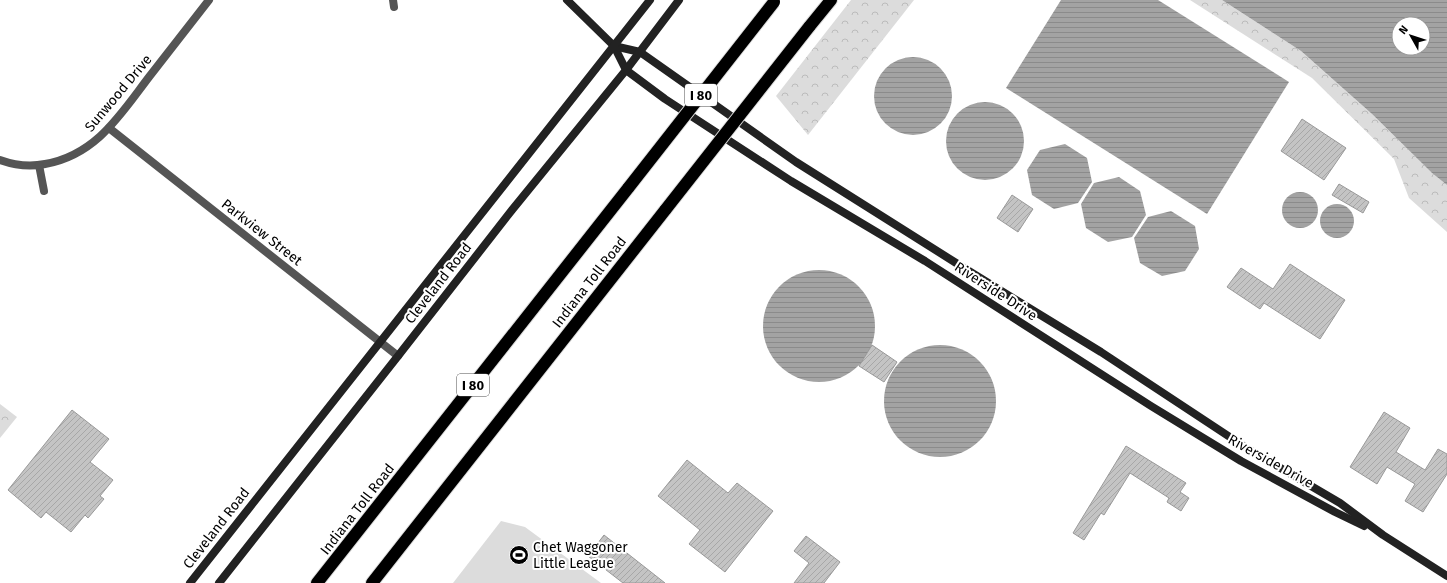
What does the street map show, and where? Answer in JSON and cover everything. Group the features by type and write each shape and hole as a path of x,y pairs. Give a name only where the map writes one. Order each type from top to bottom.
{"highway":[{"name":"Indiana Toll Road","path":"372,583 831,0"},
{"name":"Indiana Toll Road","path":"318,583 774,1"}],"street":[{"name":"Sunwood Drive","path":"0,160 22,165 54,163 88,147 109,128 209,0"},
{"name":"Riverside Drive","path":"567,0 614,46 626,70 665,99 791,181 925,261 1151,406 1241,461 1335,512 1384,535"},
{"name":"Cleveland Road","path":"190,583 650,0"},
{"name":"Cleveland Road","path":"219,583 512,210 626,70 679,0"},
{"name":"Riverside Drive","path":"614,46 640,52 796,162 1101,352 1248,449 1340,503 1384,535 1447,576"},
{"name":"Parkview Street","path":"109,128 398,356"},
{"path":"39,165 44,191"}],"green space":[{"path":"851,0 914,0 808,135 776,96"},
{"path":"1190,0 1222,0 1301,51 1372,114 1432,173 1447,185 1447,232 1409,198 1394,159 1312,78"},
{"path":"0,404 17,417 0,438"},
{"name":"Chet Waggoner Little League","path":"501,521 525,527 601,583 453,583"}],"shaded area":[{"path":"1061,0 1158,0 1289,82 1207,214 1006,88"},
{"path":"1222,0 1447,0 1447,185 1432,173 1372,114 1301,51"},
{"path":"913,57 928,60 941,68 949,81 952,96 949,111 941,124 928,132 913,135 898,132 885,124 877,111 874,96 877,81 885,68 898,60"},
{"path":"985,102 1000,105 1013,113 1021,126 1024,141 1021,156 1013,169 1000,177 985,180 970,177 957,169 949,156 946,141 949,126 957,113 970,105"},
{"path":"1065,144 1087,158 1092,182 1078,203 1054,209 1032,195 1027,170 1040,150"},
{"path":"1119,177 1140,191 1146,215 1132,237 1108,242 1086,228 1081,204 1094,183"},
{"path":"1300,192 1310,195 1315,200 1318,210 1315,220 1310,225 1300,228 1290,225 1285,220 1282,210 1285,200 1290,195"},
{"path":"1340,204 1349,209 1353,214 1353,228 1349,233 1344,237 1334,238 1330,237 1321,228 1320,218 1321,214 1330,205"},
{"path":"1171,211 1195,226 1199,249 1185,271 1162,276 1140,263 1134,238 1148,217"},
{"path":"819,270 840,274 858,287 871,305 875,326 871,347 858,365 840,378 819,382 798,378 780,365 767,347 763,326 767,305 780,287 798,274"},
{"path":"940,345 961,349 979,362 992,380 996,401 992,422 979,440 961,453 940,457 919,453 901,440 888,422 884,401 888,380 901,362 919,349"}],"building":[{"path":"1302,119 1346,148 1324,180 1281,151"},
{"path":"1339,184 1369,202 1363,213 1332,195"},
{"path":"1012,195 1033,209 1018,232 997,218"},
{"path":"1290,264 1345,300 1320,339 1264,303 1260,309 1227,287 1241,268 1273,289"},
{"path":"872,345 897,362 884,382 859,366"},
{"path":"72,410 109,439 90,462 113,480 100,496 104,499 88,518 85,515 71,532 46,512 41,518 8,490"},
{"path":"1384,412 1410,428 1396,452 1425,470 1438,449 1447,454 1447,474 1423,512 1405,501 1415,484 1387,467 1377,484 1350,467"},
{"path":"1126,446 1186,483 1180,492 1189,498 1181,511 1167,502 1169,498 1130,473 1104,515 1101,513 1084,540 1073,533"},
{"path":"687,460 728,493 737,483 773,511 725,572 689,544 700,530 658,496"},
{"path":"604,535 665,583 623,583 588,556"},
{"path":"806,536 840,562 824,583 794,583 809,563 794,551"}],"place":[{"name":"Chet Waggoner Little League","path":"519,555"}]}
